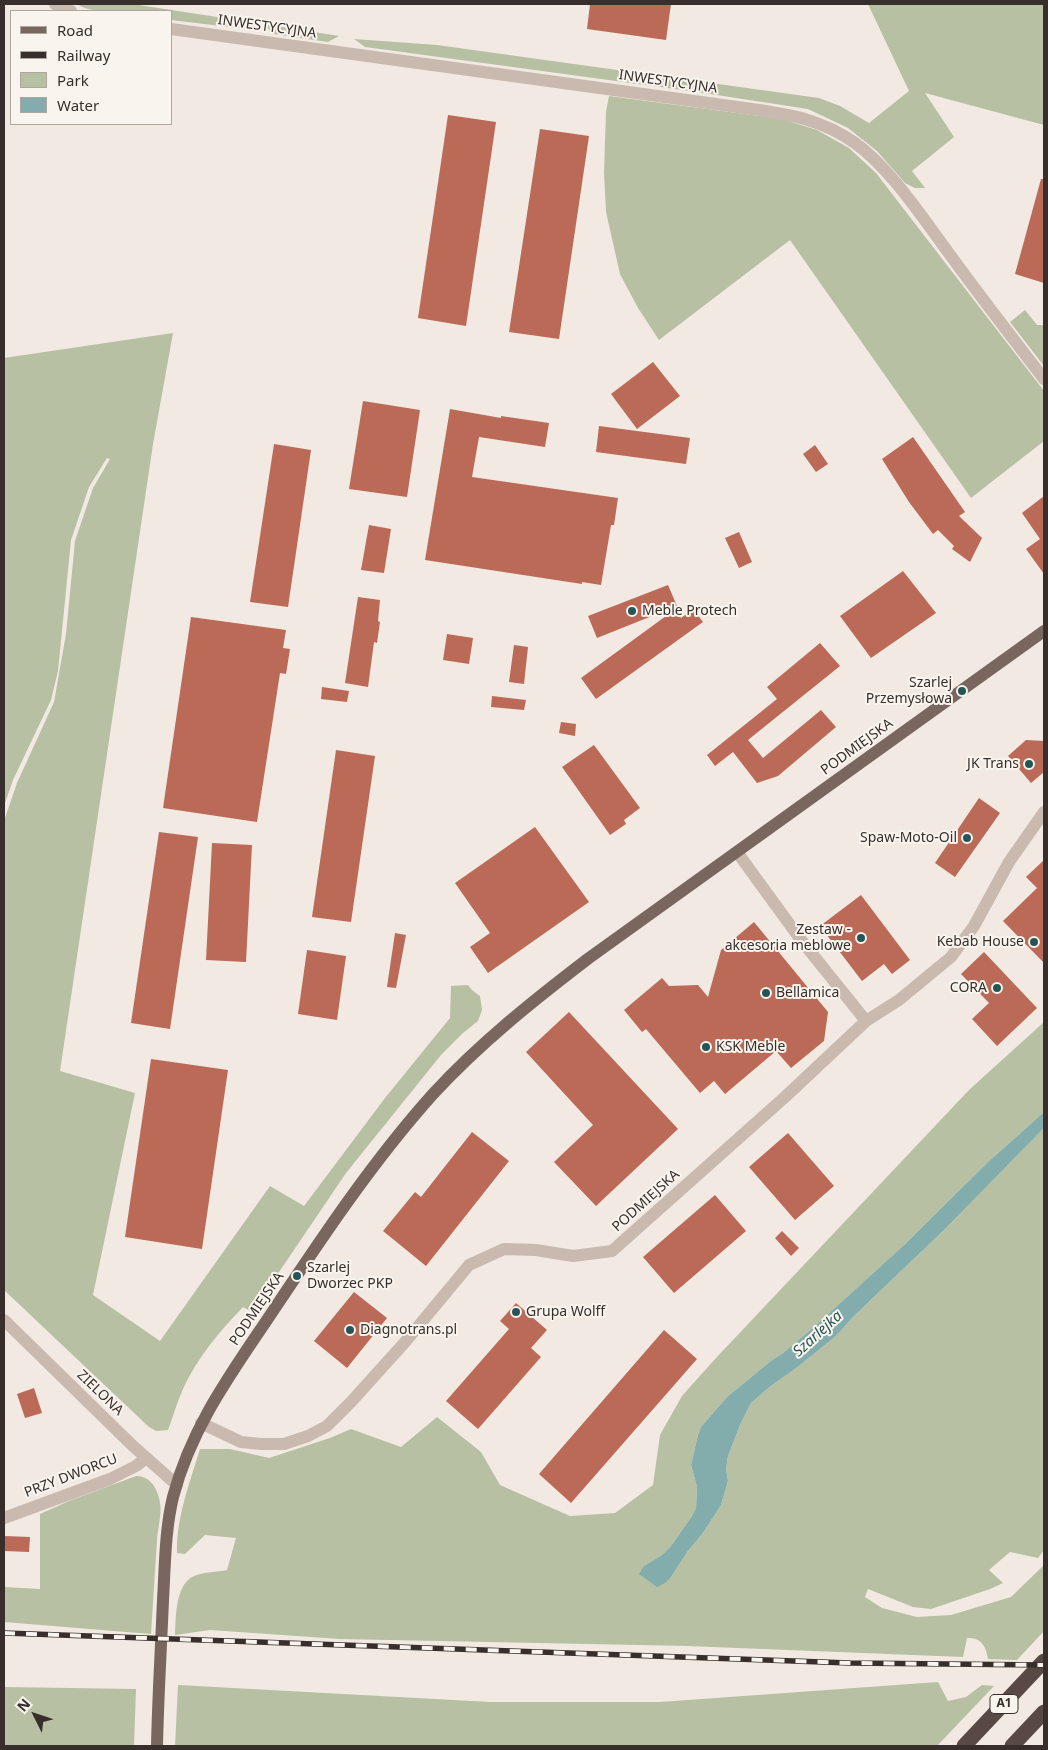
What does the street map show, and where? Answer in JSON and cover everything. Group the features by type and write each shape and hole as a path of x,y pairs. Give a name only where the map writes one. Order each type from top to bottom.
{"highway":[{"name":"A1","path":"964,1746 1044,1661"},
{"name":"A1","path":"1012,1746 1044,1712"}],"main road":[{"name":"PODMIEJSKA","path":"157,1746 169,1516 176,1486 187,1453 218,1392 358,1187 433,1094 466,1060 520,1011 589,958 1044,630"}],"street":[{"path":"55,4 69,10"},
{"name":"INWESTYCYJNA","path":"172,29 752,108 798,116 823,125 856,144 889,176 914,206 1044,379"},
{"name":"PODMIEJSKA","path":"201,1423 241,1442 284,1444 308,1436 327,1426 351,1402 469,1265 504,1249 536,1250 573,1256 612,1250 785,1097 866,1021 899,1000 951,957 974,926 1009,862 1044,812"},
{"path":"737,852 801,940 866,1021"},
{"name":"ZIELONA","path":"4,1320 176,1486"},
{"name":"PRZY DWORCU","path":"4,1518 110,1479 136,1466 146,1458"}],"green space":[{"path":"77,4 132,4 171,10 92,10"},
{"path":"868,4 1044,4 1044,125 925,93 954,137 912,171 925,188 915,188 905,183 877,151 848,128 808,109 365,47 354,39 437,45 819,98 840,106 869,123 909,91"},
{"path":"172,10 250,22 246,29 172,20"},
{"path":"263,24 339,36 328,42 274,34"},
{"path":"609,96 782,119 817,130 849,148 876,173 1044,391 1044,441 971,498 790,240 659,340 638,308 620,274 606,212 604,173 606,112"},
{"path":"1025,310 1037,325 1044,325 1044,366 1010,322"},
{"path":"173,333 153,444 60,1071 135,1093 93,1295 160,1341 270,1186 304,1206 385,1098 450,1018 451,986 468,985 480,996 482,1010 478,1021 441,1055 346,1173 252,1312 243,1307 209,1346 183,1389 168,1430 156,1431 149,1427 4,1290 4,821 17,783 54,702 66,634 75,541 93,488 110,459 107,458 89,487 71,540 58,671 51,700 13,780 4,806 4,358"},
{"path":"1044,1022 1044,1112 987,1163 904,1245 814,1327 727,1397 701,1427 698,1435 691,1465 697,1487 696,1508 671,1546 662,1555 644,1566 671,1577 688,1551 703,1533 721,1505 728,1481 726,1469 728,1456 751,1403 836,1336 1044,1128 1044,1550 1038,1558 1010,1552 989,1570 1003,1583 931,1609 913,1607 868,1589 865,1597 882,1608 917,1617 951,1615 1011,1597 1044,1565 1044,1631 1017,1660 988,1659 982,1643 972,1638 967,1638 963,1657 688,1646 340,1639 210,1630 175,1635 176,1612 182,1588 186,1582 196,1575 227,1570 236,1538 205,1535 185,1554 177,1553 181,1513 200,1449 230,1449 269,1458 351,1429 401,1447 437,1417 481,1452 500,1485 570,1516 615,1513 653,1485 660,1435 682,1396 969,1090"},
{"path":"136,1476 141,1476 151,1482 158,1494 160,1503 151,1634 4,1622 4,1587 40,1589 40,1514"},
{"path":"938,1682 948,1701 966,1697 982,1685 994,1686 937,1746 175,1746 178,1685 490,1702 660,1702"},
{"path":"4,1687 136,1689 134,1746 4,1746"}],"water":[{"name":"Szarlejka","path":"1044,1112 1044,1128 944,1230 853,1317 836,1336 751,1403 728,1456 726,1469 728,1481 721,1505 703,1533 665,1583 657,1587 639,1574 644,1566 662,1555 671,1546 696,1508 697,1487 691,1465 698,1435 701,1427 727,1397 814,1327 904,1245 987,1163"}],"building":[{"path":"590,4 671,4 666,40 587,29"},
{"path":"448,115 496,122 466,326 418,318"},
{"path":"540,129 589,136 559,339 509,332"},
{"path":"1041,179 1044,179 1044,283 1015,274"},
{"path":"653,362 680,396 637,429 611,394"},
{"path":"363,401 420,410 407,497 349,489"},
{"path":"450,409 501,418 501,416 549,423 545,447 479,437 472,477 618,498 614,525 611,525 601,585 582,582 582,584 425,560"},
{"path":"599,426 690,438 686,464 596,452"},
{"path":"913,437 965,512 959,516 982,538 970,562 952,549 954,546 938,530 933,534 909,502 882,459"},
{"path":"274,444 311,450 288,607 250,602"},
{"path":"815,445 828,464 816,472 803,454"},
{"path":"1044,496 1044,574 1026,549 1040,539 1022,513"},
{"path":"369,525 391,529 384,573 361,570"},
{"path":"739,532 752,562 739,568 725,538"},
{"path":"903,571 936,613 871,658 840,616"},
{"name":"Meble Protech","path":"668,585 677,606 597,638 588,616"},
{"path":"358,597 380,600 378,621 380,622 377,643 374,642 368,687 345,683"},
{"path":"677,608 681,618 693,609 703,622 596,699 581,678"},
{"path":"191,617 286,630 283,648 290,649 286,674 280,673 257,822 163,808"},
{"path":"447,634 473,638 469,664 443,660"},
{"path":"820,643 840,666 748,740 763,758 821,710 836,727 778,776 757,783 733,752 715,766 707,755 777,699 767,687"},
{"path":"514,645 528,647 524,684 509,682"},
{"path":"322,687 349,691 347,702 321,699"},
{"path":"492,696 526,700 524,710 491,707"},
{"path":"561,722 576,724 575,736 559,733"},
{"name":"JK Trans","path":"1026,740 1044,741 1044,772 1031,783 1008,756"},
{"path":"594,745 640,808 624,820 626,824 610,835 562,767"},
{"path":"336,750 375,756 351,922 312,917"},
{"name":"Spaw-Moto-Oil","path":"979,798 1000,813 955,877 935,863"},
{"path":"535,827 589,902 488,973 470,947 490,933 455,883"},
{"path":"159,832 198,837 170,1029 131,1023"},
{"path":"212,843 252,845 246,962 206,960"},
{"name":"Kebab House","path":"1044,860 1044,963 1003,921 1037,888 1026,877"},
{"name":"Zestaw - akcesoria meblowe","path":"861,895 910,960 892,974 884,964 862,981 820,926"},
{"path":"754,922 828,1012 824,1041 791,1068 776,1051 725,1094 714,1081 700,1093 646,1029 642,1032 624,1010 662,978 669,986 698,985 708,997 721,950"},
{"path":"395,933 406,935 396,988 387,987"},
{"path":"307,950 346,956 337,1020 298,1014"},
{"name":"CORA","path":"984,952 1037,1008 997,1046 972,1019 989,1003 961,974"},
{"path":"569,1012 678,1129 596,1206 554,1162 593,1125 526,1052"},
{"path":"151,1059 228,1070 202,1249 125,1237"},
{"path":"472,1132 509,1161 426,1266 383,1231 415,1192 421,1197"},
{"path":"788,1133 834,1186 795,1220 749,1167"},
{"path":"715,1195 746,1231 674,1293 643,1257"},
{"path":"782,1231 799,1248 791,1256 775,1238"},
{"name":"Diagnotrans.pl","path":"354,1292 387,1318 347,1368 314,1341"},
{"path":"516,1303 547,1330 531,1348 541,1357 478,1429 446,1401 509,1329 500,1321"},
{"path":"664,1330 697,1359 571,1503 539,1474"},
{"path":"34,1388 42,1413 25,1418 17,1394"},
{"path":"4,1536 30,1537 29,1552 4,1551"}],"railway":[{"path":"4,1633 850,1663 1044,1665"}],"place":[{"name":"Meble Protech","path":"632,611"},
{"name":"Szarlej Przemysłowa","path":"962,691"},
{"name":"JK Trans","path":"1029,764"},
{"name":"Spaw-Moto-Oil","path":"967,838"},
{"name":"Zestaw - akcesoria meblowe","path":"861,938"},
{"name":"Kebab House","path":"1034,942"},
{"name":"CORA","path":"997,988"},
{"name":"Bellamica","path":"766,993"},
{"name":"KSK Meble","path":"706,1047"},
{"name":"Szarlej Dworzec PKP","path":"297,1276"},
{"name":"Grupa Wolff","path":"516,1312"},
{"name":"Diagnotrans.pl","path":"350,1330"}]}
